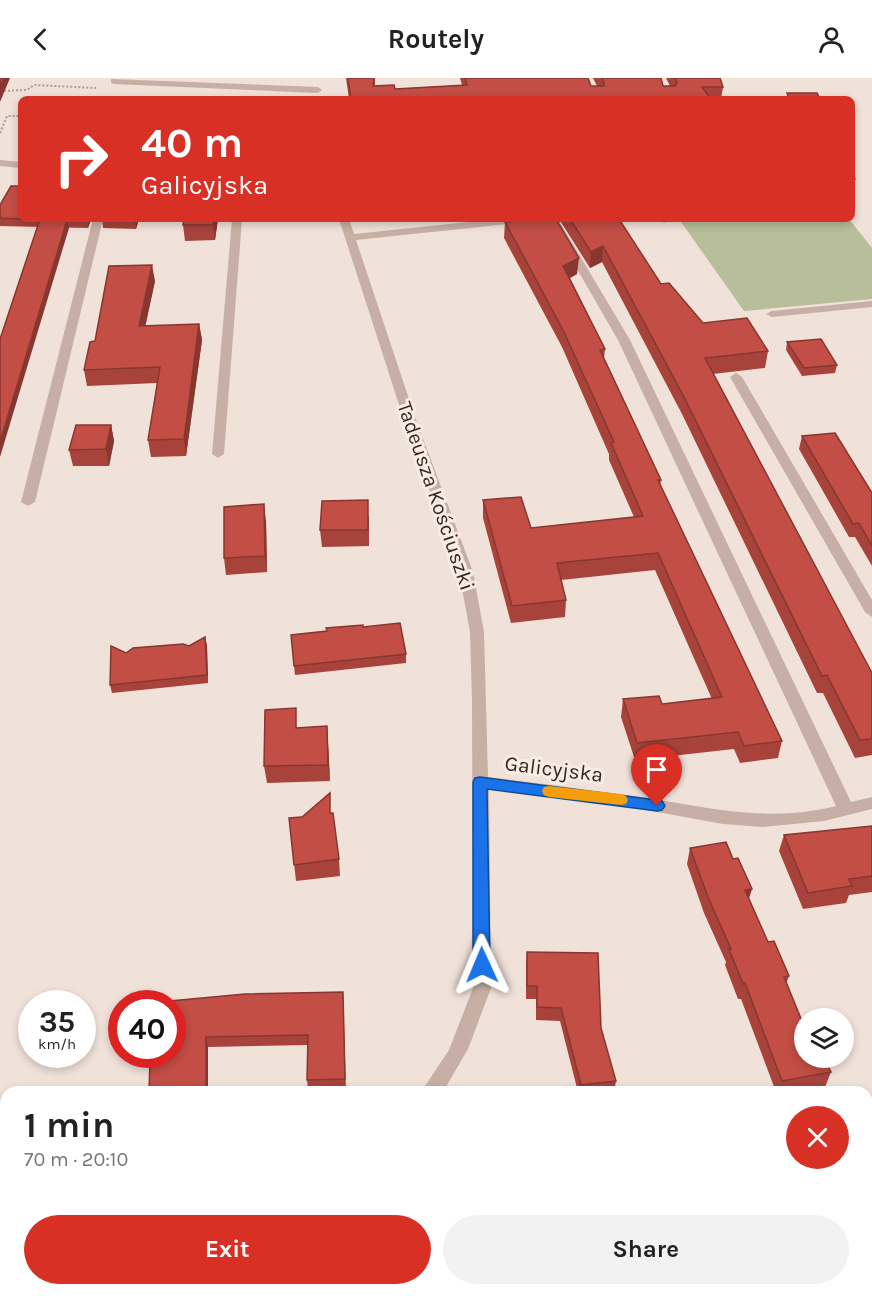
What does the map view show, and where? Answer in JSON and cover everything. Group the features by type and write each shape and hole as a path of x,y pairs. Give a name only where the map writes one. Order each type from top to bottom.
{"street":[{"path":"114,81 318,94 319,78"},
{"path":"0,163 18,165"},
{"path":"28,501 97,222"},
{"path":"218,454 237,222"},
{"name":"Tadeusza Kościuszki","path":"345,222 410,420 468,581 477,632 482,988 464,1037 436,1086"},
{"path":"350,238 498,222"},
{"path":"555,222 624,340 846,809"},
{"path":"772,314 872,304"},
{"path":"736,377 872,612"},
{"name":"Galicyjska","path":"480,782 635,802 723,818 763,821 800,819 872,802"}],"path":[{"path":"0,91 27,90 34,85 98,88"},
{"path":"0,133 7,116 18,116"}],"green space":[{"path":"681,222 851,222 872,248 872,299 744,311"}],"building":[{"path":"348,78 374,78 373,86 394,85 395,89 467,85 465,78 588,78 591,86 604,86 602,78 661,78 663,86 675,86 677,83 675,78 720,78 723,87 702,87 709,96 351,96"},
{"path":"787,93 817,93 818,96 788,96"},
{"path":"11,186 18,186 18,219 0,218 0,205"},
{"path":"39,222 66,222 0,442 0,339"},
{"path":"184,222 214,222 213,225 183,225"},
{"path":"505,222 558,222 579,258 563,266 605,349 600,350 661,480 658,480 782,741 744,746 738,732 637,743 623,699 659,696 662,704 722,697 658,553 557,563 566,600 512,606 483,500 521,497 531,528 643,516 611,443 614,442 563,330"},
{"path":"572,222 621,222 661,284 669,283 703,323 747,318 768,351 705,358 872,673 872,739 860,740 827,675 822,676 684,397 603,246 591,252"},
{"path":"152,265 139,326 199,324 184,439 148,440 160,367 84,370 90,342 95,341 109,266"},
{"path":"821,339 837,365 804,368 787,342"},
{"path":"76,425 111,425 106,449 69,450"},
{"path":"835,433 872,493 872,546 859,523 853,524 802,436"},
{"path":"368,500 368,530 320,530 322,501"},
{"path":"264,504 265,556 224,558 224,507"},
{"path":"400,623 406,654 294,666 291,635 327,631 326,628"},
{"path":"205,637 207,675 110,685 111,646 126,653 133,648 183,644 189,646"},
{"path":"296,708 296,728 327,726 328,765 264,766 265,710"},
{"path":"330,793 330,813 333,813 339,859 294,865 289,818 302,817"},
{"path":"872,826 872,876 849,879 852,886 808,893 784,835"},
{"path":"726,842 733,859 738,858 752,889 745,890 768,942 774,941 789,976 784,977 797,1008 794,1008 794,1068 829,1068 831,1072 782,1081 690,848"},
{"path":"527,952 598,953 601,1028 616,1081 581,1085 561,1008 537,1007 537,986 527,986"},
{"path":"343,992 345,1079 307,1080 308,1035 206,1037 206,1086 149,1086 150,1068 186,1068 186,999 245,994"}],"slow traffic":[{"path":"549,791 621,800"}],"route":[{"path":"482,965 480,782 657,806"}]}
